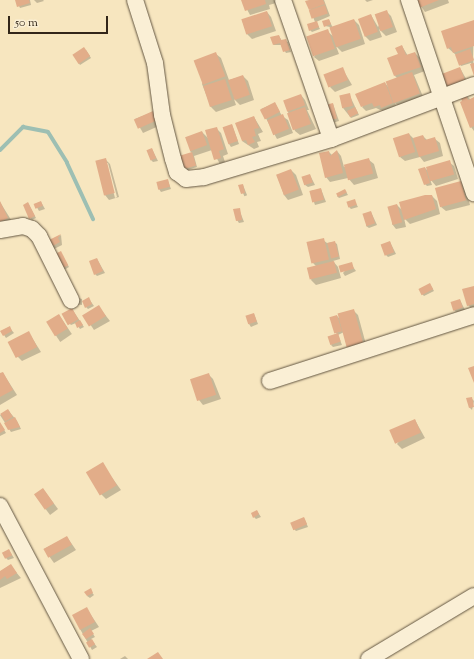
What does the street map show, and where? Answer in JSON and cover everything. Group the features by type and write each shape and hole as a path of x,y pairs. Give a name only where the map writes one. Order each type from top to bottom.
{"street":[{"path":"135,0 155,63 162,115 173,159 177,172 186,179 204,177 331,139 474,85"},
{"path":"283,0 331,139"},
{"path":"409,0 474,193"},
{"path":"0,230 23,226 32,229 39,236 71,300"},
{"path":"270,381 474,315"},
{"path":"0,506 81,659"},
{"path":"369,659 474,596"}],"building":[{"path":"15,0 29,0 30,3 17,7"},
{"path":"241,0 265,0 266,4 245,11"},
{"path":"323,0 325,4 309,10 305,1"},
{"path":"416,0 439,0 419,8"},
{"path":"325,5 328,14 312,19 309,10"},
{"path":"387,10 393,27 381,31 375,14"},
{"path":"267,11 272,26 246,35 241,19"},
{"path":"371,14 378,32 365,37 358,19"},
{"path":"329,19 331,24 324,27 322,21"},
{"path":"354,19 361,39 336,47 329,27"},
{"path":"474,20 474,46 453,53 451,47 447,49 441,31"},
{"path":"317,21 319,27 309,31 307,24"},
{"path":"328,29 335,49 313,56 306,36"},
{"path":"279,35 281,40 286,39 290,50 283,52 280,43 273,45 270,37"},
{"path":"402,45 406,55 415,52 421,67 394,76 387,58 398,54 395,48"},
{"path":"84,47 90,56 79,64 72,55"},
{"path":"470,49 474,60 459,66 455,54"},
{"path":"216,52 225,76 203,85 194,61"},
{"path":"474,63 474,76 470,64"},
{"path":"343,67 348,80 328,88 323,75"},
{"path":"460,67 465,80 445,88 440,75"},
{"path":"412,72 420,94 394,103 386,82"},
{"path":"243,75 250,95 235,100 228,80"},
{"path":"225,79 232,100 210,107 203,86"},
{"path":"385,82 393,103 381,108 380,105 374,107 372,103 361,107 355,94"},
{"path":"350,93 353,106 342,108 339,95"},
{"path":"301,94 305,105 287,112 283,100"},
{"path":"466,94 468,100 474,97 474,126 470,128 460,102 462,101 460,96"},
{"path":"275,102 280,112 265,120 260,110"},
{"path":"333,103 337,119 329,120 325,105"},
{"path":"305,107 311,124 293,130 287,113"},
{"path":"355,107 358,113 350,117 347,111"},
{"path":"153,111 157,120 138,129 134,120"},
{"path":"283,114 289,129 273,135 267,120"},
{"path":"254,116 259,128 254,129 256,136 252,137 255,142 248,145 246,140 242,141 235,123"},
{"path":"232,124 238,141 228,144 223,127"},
{"path":"217,127 224,149 219,151 221,158 214,160 205,130"},
{"path":"202,131 207,145 190,151 185,137"},
{"path":"409,133 415,152 399,157 393,138"},
{"path":"423,135 425,140 435,137 439,151 419,157 413,138"},
{"path":"152,148 156,158 151,160 146,150"},
{"path":"337,150 343,173 325,178 319,153 329,151 330,156"},
{"path":"192,152 196,165 184,169 180,156"},
{"path":"106,158 115,193 104,196 95,161"},
{"path":"369,158 373,173 348,180 344,165"},
{"path":"450,160 454,174 430,181 426,167"},
{"path":"425,167 430,183 424,185 418,169"},
{"path":"291,169 299,190 284,195 276,175"},
{"path":"310,174 313,183 304,185 301,177"},
{"path":"168,179 170,187 158,190 156,182"},
{"path":"461,181 466,200 440,207 435,188"},
{"path":"243,184 245,193 241,194 238,185"},
{"path":"321,188 324,200 312,203 309,191"},
{"path":"345,189 347,193 338,197 336,194"},
{"path":"425,195 432,195 436,209 404,220 399,202"},
{"path":"355,199 357,205 348,207 346,202"},
{"path":"0,201 8,218 0,222"},
{"path":"41,201 43,206 35,209 34,204"},
{"path":"28,202 35,216 29,219 23,205"},
{"path":"397,204 402,222 393,225 387,207"},
{"path":"240,208 242,220 236,221 233,209"},
{"path":"371,211 375,223 366,226 362,214"},
{"path":"61,234 58,238 60,242 51,247 47,241"},
{"path":"324,238 329,259 311,263 306,242"},
{"path":"335,241 339,257 331,258 327,243"},
{"path":"390,241 394,252 385,256 381,244"},
{"path":"61,251 68,265 60,269 53,255"},
{"path":"97,258 103,271 94,275 89,261"},
{"path":"334,261 337,273 310,279 307,268"},
{"path":"352,262 354,269 340,273 339,266"},
{"path":"430,283 433,289 422,295 418,289"},
{"path":"474,286 474,304 467,306 462,289"},
{"path":"89,297 92,304 85,308 82,301"},
{"path":"460,299 463,308 453,311 450,302"},
{"path":"99,305 106,316 89,327 82,316"},
{"path":"72,308 78,319 68,325 62,314"},
{"path":"354,309 363,343 347,347 338,313"},
{"path":"254,313 257,322 248,324 245,316"},
{"path":"59,314 68,329 55,336 46,322"},
{"path":"337,315 342,331 334,334 329,317"},
{"path":"80,320 83,325 77,328 75,323"},
{"path":"10,326 12,331 3,336 0,331"},
{"path":"29,331 37,347 16,358 8,342"},
{"path":"338,333 341,342 330,345 328,336"},
{"path":"474,366 474,383 468,368"},
{"path":"3,372 13,390 0,397 0,373"},
{"path":"209,373 216,395 197,401 190,379"},
{"path":"472,397 474,407 469,408 466,398"},
{"path":"8,409 13,417 5,421 0,414"},
{"path":"15,417 20,427 8,430 4,423"},
{"path":"415,419 421,433 395,444 389,430"},
{"path":"0,422 5,430 0,433"},
{"path":"103,462 117,485 100,495 86,472"},
{"path":"43,488 54,504 45,510 34,494"},
{"path":"257,510 259,514 253,518 251,513"},
{"path":"304,517 307,524 293,530 290,523"},
{"path":"67,536 72,545 48,558 43,549"},
{"path":"9,549 12,555 5,559 2,553"},
{"path":"11,564 17,573 7,579 5,576 0,580 0,571"},
{"path":"91,588 93,593 87,596 84,592"},
{"path":"87,607 95,622 80,630 72,615"},
{"path":"90,628 94,634 86,639 82,634"},
{"path":"92,639 95,644 89,648 86,643"},
{"path":"158,652 163,659 147,659"}],"waterway":[{"path":"0,150 23,127 48,132 67,163 93,219"}]}
